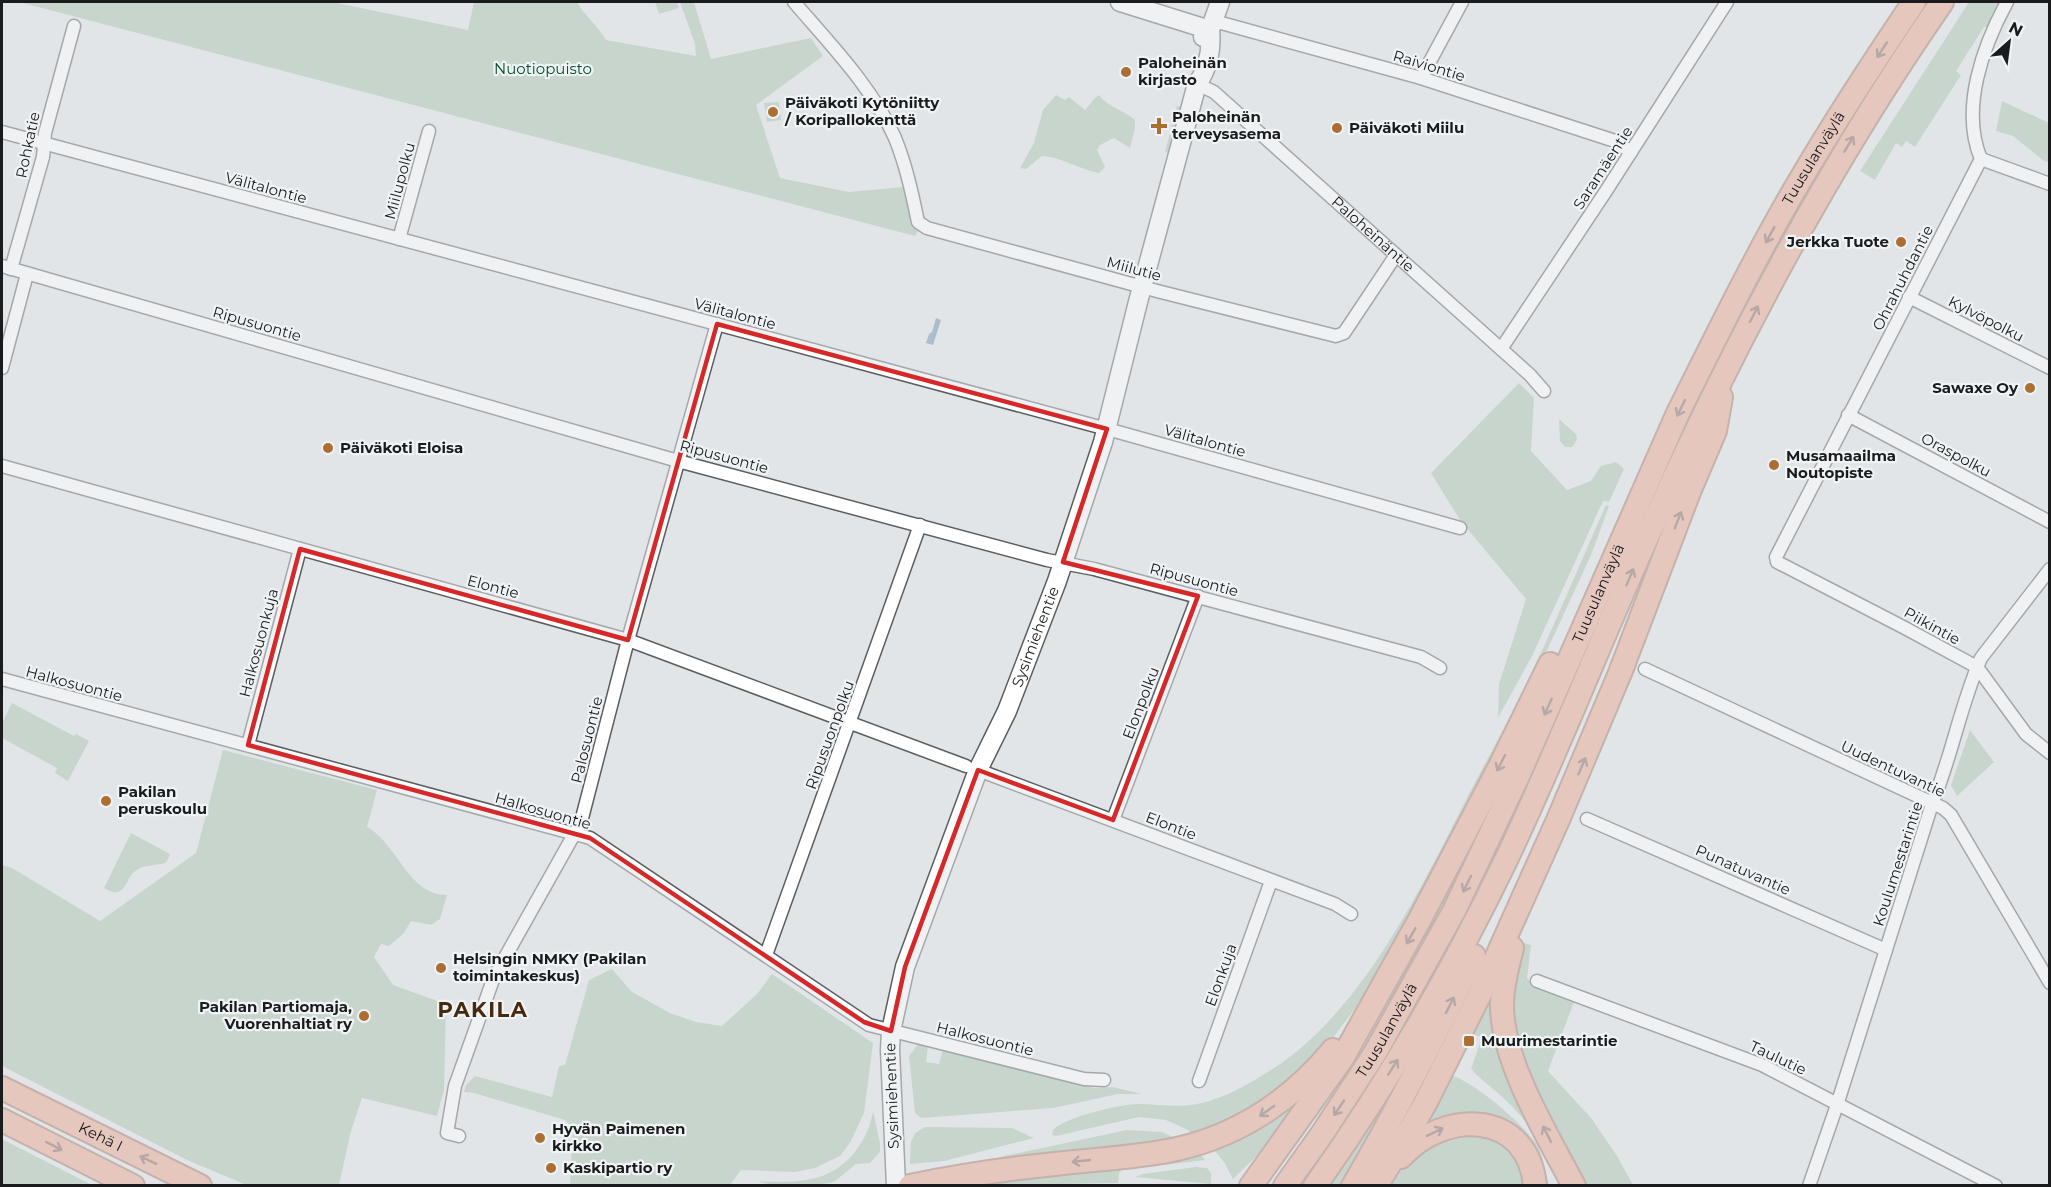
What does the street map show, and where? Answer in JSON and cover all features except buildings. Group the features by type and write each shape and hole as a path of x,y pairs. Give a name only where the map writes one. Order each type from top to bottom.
{"highway":[{"name":"Tuusulanväylä","path":"1285,1185 1322,1134 1375,1053 1454,911 1518,776 1678,413 1750,271 1799,182 1840,114 1914,2"},
{"name":"Tuusulanväylä","path":"1315,1185 1395,1065 1449,972 1507,859 1649,533 1727,366 1770,283 1819,194 1872,107 1942,2"},
{"path":"1376,1185 1426,1102 1475,1004 1558,820 1620,673 1689,492 1715,431 1727,366"},
{"path":"1251,1185 1343,1057 1420,919 1500,766 1573,615 1591,608"},
{"path":"1558,820 1513,943 1506,969 1502,1008 1509,1049 1518,1072 1574,1185"},
{"path":"1353,1185 1416,1073 1487,928 1507,859"},
{"path":"910,1185 1032,1166 1149,1154 1178,1149 1230,1131 1254,1120 1300,1085 1328,1056 1379,993"},
{"name":"Kehä I","path":"2,1088 200,1185"},
{"name":"Kehä I","path":"2,1120 133,1185"},
{"path":"1376,1185 1405,1152 1417,1143 1437,1131 1467,1123 1490,1126 1513,1138 1530,1161 1535,1185"}],"street":[{"name":"Miilutie","path":"794,2 884,116 906,170 918,222 927,228 1142,287 1336,336 1344,333 1396,255"},
{"path":"1120,2 1212,26"},
{"name":"Sysimiehentie","path":"896,1185 891,1090 891,1031 905,967 972,768 1007,711 1063,562 1107,429 1142,287 1197,84 1206,68 1212,43 1212,26 1220,2"},
{"path":"1421,78 1462,2"},
{"name":"Saramäentie","path":"1501,349 1728,2"},
{"path":"2007,2 1981,64 1976,90 1974,135 1981,159 2049,184"},
{"name":"Rohkatie","path":"6,268 44,158 45,133 74,26"},
{"name":"Raiviontie","path":"1212,26 1421,78 1615,141 1631,152"},
{"name":"Paloheinäntie","path":"1197,84 1214,92 1530,375 1544,391"},
{"name":"Miilupolku","path":"399,239 429,131"},
{"name":"Välitalontie","path":"2,132 1107,429 1460,528"},
{"name":"Ohrahuhdantie","path":"1776,556 1981,159"},
{"name":"Ripusuontie","path":"6,268 678,461 1039,558 1094,568 1421,657 1440,668"},
{"path":"2,368 27,274"},
{"name":"Kylvöpolku","path":"1909,297 2049,368"},
{"name":"Palosuontie","path":"459,1136 447,1133 455,1086 491,985 581,822 628,640 717,324"},
{"name":"Oraspolku","path":"1848,415 2049,522"},
{"name":"Elontie","path":"2,466 628,640 1335,904 1351,914"},
{"name":"Ripusuonpolku","path":"766,955 920,525"},
{"name":"Halkosuonkuja","path":"248,746 300,549"},
{"name":"Piikintie","path":"1776,556 1777,562 1977,668 2026,734 2049,753"},
{"name":"Koulumestarintie","path":"1809,1185 1940,785 1961,710 1977,668 1987,650 2049,569"},
{"name":"Elonpolku","path":"1113,820 1198,596"},
{"name":"Uudentuvantie","path":"1645,669 1943,808 1951,815 2049,983"},
{"name":"Halkosuontie","path":"2,679 590,838 869,1025 1084,1079 1104,1080"},
{"name":"Punatuvantie","path":"1587,819 1886,950"},
{"name":"Elonkuja","path":"1199,1080 1271,880"},
{"name":"Taulutie","path":"1537,981 1762,1065 1996,1185"}],"highlighted area":[{"path":"717,324 1107,429 1063,562 1198,596 1113,820 978,770 905,967 891,1031 864,1022 590,838 248,745 300,549 628,640"}],"green space":[{"name":"Nuotiopuisto","path":"19,2 332,2 468,30 474,2 577,2 606,40 696,56 695,44 680,2 694,2 711,59 811,38 823,56 756,105 780,178 849,192 903,187 911,221 918,231 915,236"},
{"path":"655,2 677,2 679,8 659,14"},
{"path":"1969,2 2002,2 1988,27 1984,27 1956,71 1961,75 1915,147 1906,141 1902,147 1896,143 1875,180 1860,171"},
{"path":"1056,95 1065,100 1069,97 1085,110 1099,95 1106,103 1131,117 1135,120 1135,129 1130,148 1114,138 1100,145 1097,150 1105,167 1099,173 1042,156 1026,169 1020,168 1034,143 1043,110"},
{"path":"2002,101 2049,123 2049,162 2044,161 2013,136 1996,131"},
{"name":"Päiväkoti Kytöniitty / Koripallokenttä","path":"779,102 781,120 767,122 764,103"},
{"path":"1177,106 1181,107 1169,153 1165,152"},
{"path":"1519,383 1534,398 1531,451 1567,490 1591,481 1601,466 1616,462 1624,469 1609,502 1603,501 1532,656 1498,718 1499,684 1526,599 1460,520 1431,473"},
{"path":"1559,419 1576,434 1577,440 1572,447 1565,447 1560,441"},
{"path":"1651,496 1532,782 1468,918 1387,1060 1304,1185 1297,1186 1408,1016 1463,916"},
{"path":"1606,505 1609,506 1592,553 1525,698 1377,979 1324,1050 1275,1096 1196,1136 1166,1120 1139,1117 1052,1135 1053,1130 1069,1120 1107,1109 1139,1104 1189,1105 1207,1102 1226,1095 1271,1070 1304,1045 1334,1015 1387,945 1432,867 1519,700"},
{"path":"12,703 74,736 76,734 89,741 68,781 55,773 57,768 2,738 2,723"},
{"path":"1970,730 1994,762 1957,796 1951,785"},
{"path":"223,750 377,790 367,827 378,835 422,887 434,893 447,895 440,919 431,925 411,921 404,933 389,946 381,944 374,957 393,985 446,1004 444,1090 437,1116 362,1098 351,1131 339,1185 244,1184 187,1160 2,1066 2,865 12,868 100,921 196,853"},
{"path":"1501,780 1483,826 1433,927 1355,1058 1326,1104 1267,1185 1254,1186"},
{"path":"131,833 170,854 166,863 137,870 121,890 111,892 104,888"},
{"path":"1521,942 1531,945 1527,978 1533,985 1574,1002 1548,1071 1591,1118 1617,1156 1633,1185 1582,1185 1525,1069 1509,1009"},
{"path":"1499,965 1496,1008 1568,1185 1558,1185 1543,1147 1519,1114 1471,1069 1482,1037 1471,1034"},
{"path":"612,969 632,992 670,1013 696,1022 722,1026 758,993 772,974 873,1043 864,1113 851,1141 840,1156 815,1168 795,1172 741,1170 730,1185 570,1185 573,1129 565,1120 464,1092 466,1085 475,1076 552,1097 559,1066 565,1065 589,980"},
{"path":"918,1044 928,1046 926,1062 939,1064 943,1049 1095,1088 1113,1087 1142,1094 1118,1094 1053,1108 921,1118 915,1113 909,1056"},
{"path":"1407,1067 1342,1185 1330,1186"},
{"path":"1450,1075 1484,1094 1531,1136 1541,1155 1549,1185 1541,1185 1516,1132 1413,1137"},
{"path":"1301,1099 1275,1138 1233,1179 1214,1150 1264,1126"},
{"path":"873,1111 880,1152 870,1163 856,1164 834,1182 812,1186 775,1186 757,1181 800,1181 838,1168 862,1142 870,1125"},
{"path":"925,1127 1012,1128 1034,1138 944,1161 910,1164 911,1142 915,1133"},
{"path":"1127,1130 1162,1132 1179,1140 947,1168"},
{"path":"1482,1131 1520,1156 1527,1185 1388,1186 1428,1142"},
{"path":"2,1139 92,1185 2,1185"},
{"path":"1200,1153 1205,1160 1122,1170 1119,1173 1118,1183 949,1186 1118,1169"},
{"path":"1196,1167 1207,1168 1211,1173 1211,1184 1135,1177 1143,1174"}],"water":[{"path":"936,318 941,320 933,345 926,343"}],"place":[{"name":"Paloheinän kirjasto","path":"1126,72"},
{"name":"Päiväkoti Kytöniitty / Koripallokenttä","path":"773,112"},
{"name":"Paloheinän terveysasema","path":"1159,126"},
{"name":"Päiväkoti Miilu","path":"1337,128"},
{"name":"Jerkka Tuote","path":"1901,242"},
{"name":"Sawaxe Oy","path":"2030,388"},
{"name":"Päiväkoti Eloisa","path":"328,448"},
{"name":"Musamaailma Noutopiste","path":"1774,465"},
{"name":"Pakilan peruskoulu","path":"106,801"},
{"name":"Helsingin NMKY (Pakilan toimintakeskus)","path":"441,968"},
{"name":"Pakilan Partiomaja, Vuorenhaltiat ry","path":"364,1016"},
{"name":"Muurimestarintie","path":"1469,1041"},
{"name":"Hyvän Paimenen kirkko","path":"540,1138"},
{"name":"Kaskipartio ry","path":"551,1168"}],"district":[{"name":"PAKILA","path":"483,1010"}]}
